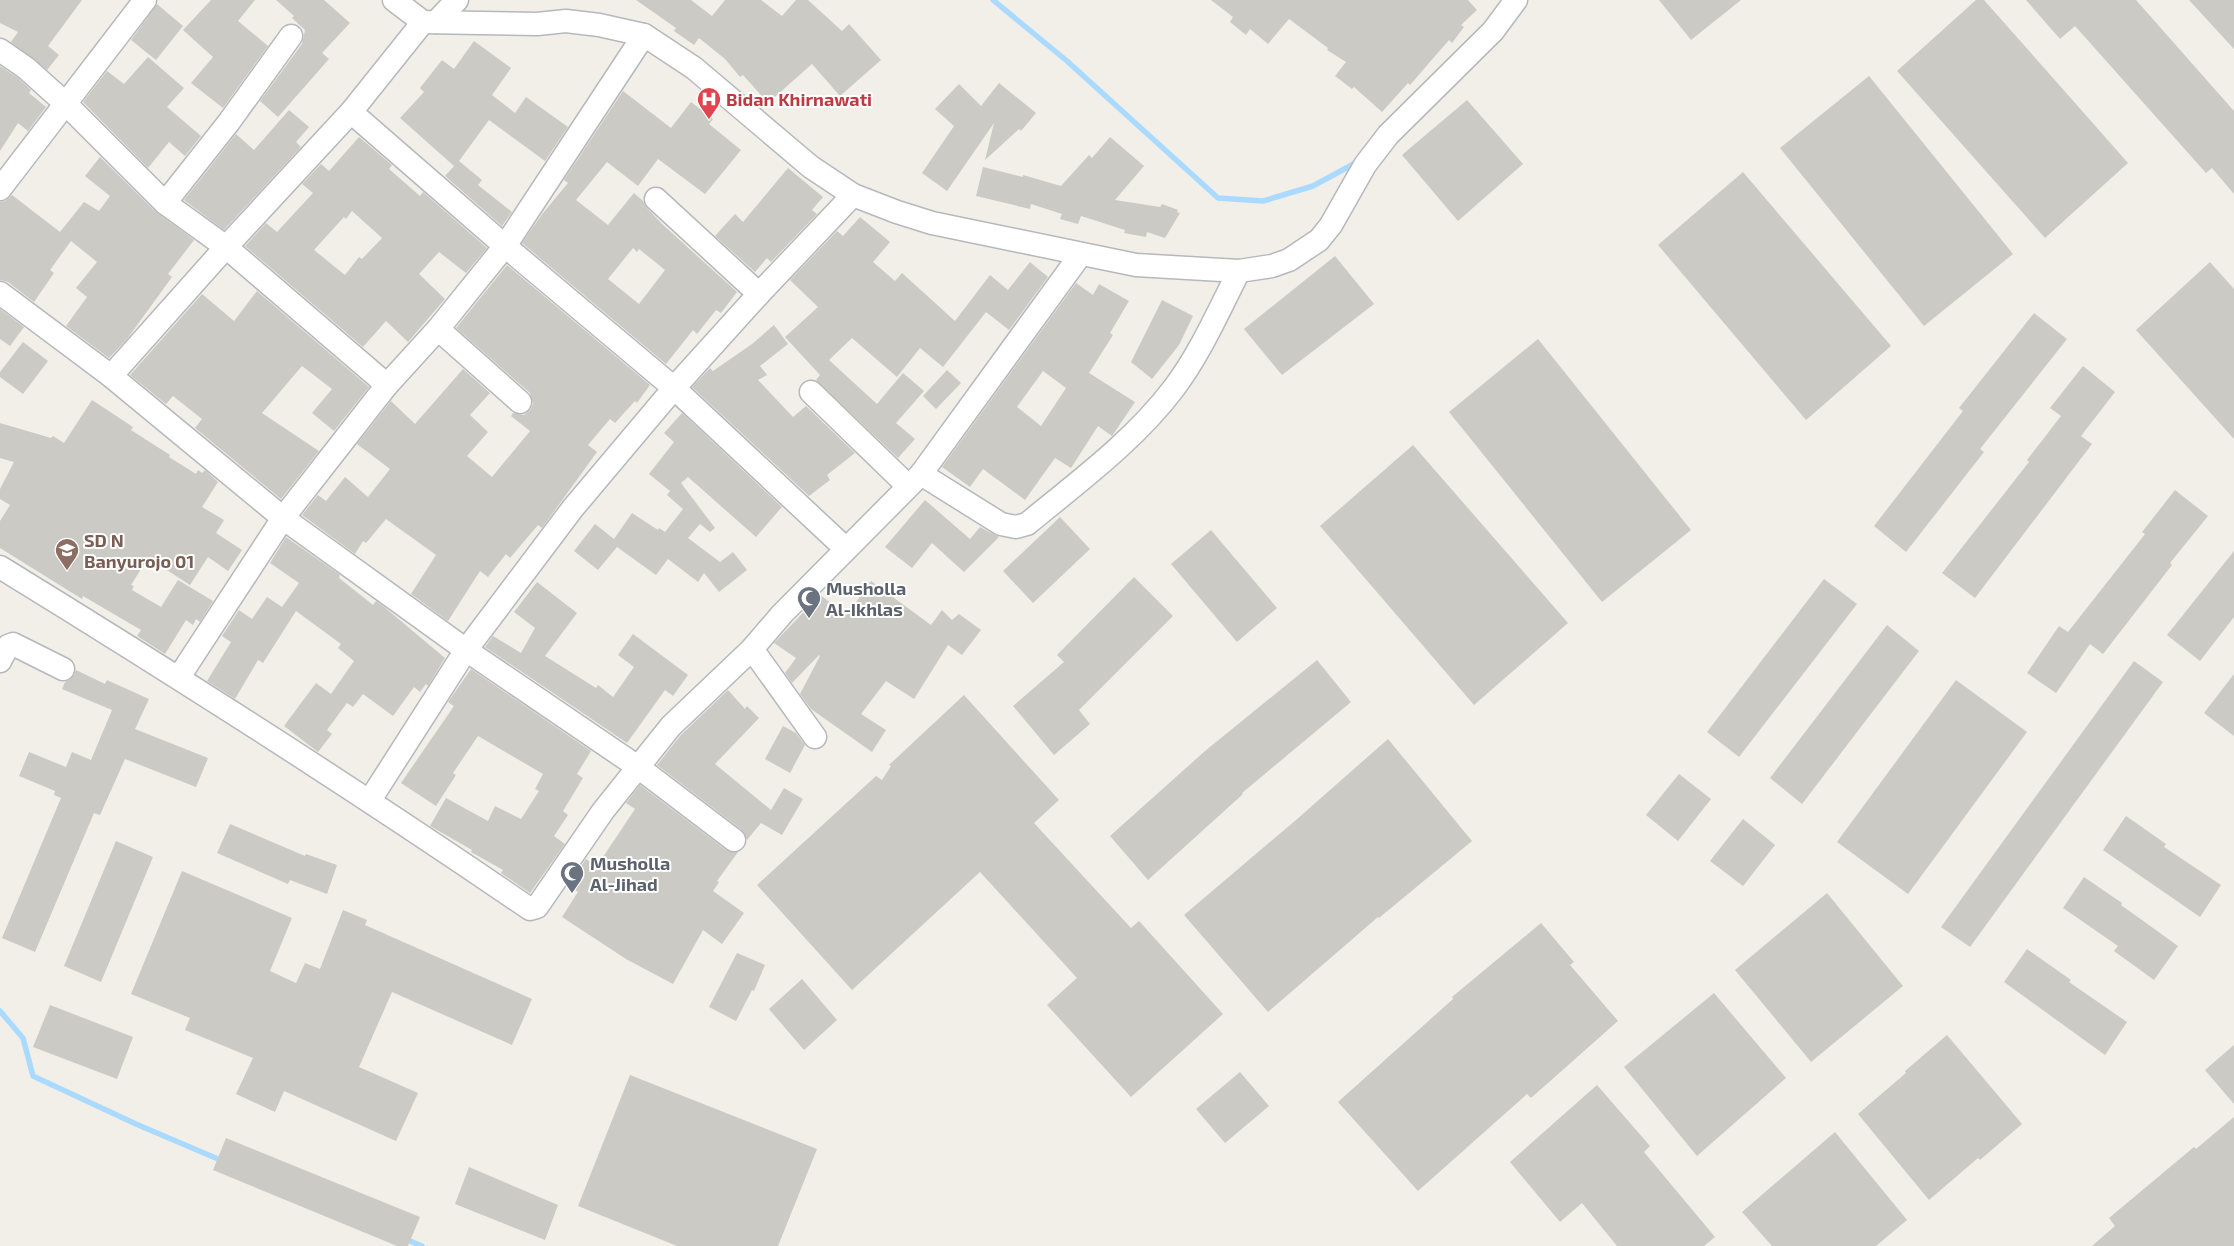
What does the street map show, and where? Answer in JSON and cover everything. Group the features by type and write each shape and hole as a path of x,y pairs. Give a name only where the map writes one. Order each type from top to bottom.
{"street":[{"path":"0,189 145,0"},
{"path":"394,0 429,22 537,24 566,21 599,25 644,35 694,68 812,167 853,195 896,212 932,223 1136,265 1239,271 1272,266 1289,260 1319,240 1331,226 1365,165 1378,148 1493,30 1516,0"},
{"path":"111,376 226,246 351,112 429,22 457,0"},
{"path":"179,677 283,518 387,385 438,329 505,246 644,35"},
{"path":"164,203 229,122 291,36"},
{"path":"0,50 26,68 66,104 164,203 226,246 387,385"},
{"path":"351,112 505,246 674,388 846,549"},
{"path":"370,800 466,650 573,508 674,388 759,294 853,195"},
{"path":"656,199 759,294"},
{"path":"0,567 179,677 370,800 530,909 540,906 602,811 671,726 752,649 782,614 914,480 1082,254"},
{"path":"811,392 914,480 1000,524 1016,528 1027,524 1135,433 1175,388 1200,347 1239,271"},
{"path":"0,293 111,376 283,518 466,650 638,767 734,840"},
{"path":"438,329 520,402"},
{"path":"0,661 8,646 14,644 63,669"},
{"path":"752,649 815,737"}],"building":[{"path":"0,0 82,0 48,46 59,55 47,70 11,42 18,32 0,23"},
{"path":"211,0 255,0 238,21 268,46 223,108 191,83 213,57 183,30"},
{"path":"276,0 324,0 350,23 322,53 329,59 278,117 260,101 302,44 305,30 292,18 294,16"},
{"path":"636,0 691,0 712,16 725,0 761,0 782,16 796,0 808,0 842,31 849,24 881,60 840,96 812,64 768,103 743,75 740,77 725,59 699,38 694,45 674,31 676,28"},
{"path":"1211,0 1468,0 1477,10 1461,25 1464,27 1452,43 1449,40 1410,85 1408,83 1382,112 1354,87 1352,89 1335,76 1346,62 1327,50 1328,48 1289,19 1268,44 1250,29 1246,35 1230,22 1233,17"},
{"path":"1659,0 1741,0 1691,40"},
{"path":"1976,0 1984,0 2128,163 2045,238 1897,71"},
{"path":"2026,0 2136,0 2234,111 2234,194 2212,168 2206,173 2075,26 2060,39"},
{"path":"2189,0 2234,0 2234,49"},
{"path":"157,4 183,26 156,60 131,40"},
{"path":"474,41 511,68 492,95 515,113 526,97 568,127 545,161 489,120 459,161 482,180 478,185 512,212 502,226 445,176 454,166 400,118 424,92 420,88 442,60 454,69"},
{"path":"148,57 184,88 167,107 201,136 185,156 169,142 148,168 83,102 107,71 124,84"},
{"path":"0,66 18,78 31,90 29,93 46,107 28,131 18,123 0,151"},
{"path":"1869,76 2013,254 1924,326 1780,148"},
{"path":"999,83 1036,113 1021,131 1019,129 985,160 994,123 947,191 922,173 954,126 935,109 959,84 981,106"},
{"path":"623,91 671,128 691,102 713,119 709,124 741,150 705,194 658,159 638,186 607,162 576,200 608,225 634,193 661,223 737,292 721,313 716,310 697,334 693,330 666,364 522,243 543,213 568,183 564,180","holes":["633,248 637,252 639,249 665,270 639,304 608,279"]},
{"path":"1467,100 1523,164 1458,221 1402,155"},
{"path":"289,110 309,127 296,142 301,147 224,230 184,200 236,134 254,150"},
{"path":"359,137 392,165 389,169 420,196 423,192 487,248 466,273 439,252 419,274 445,299 408,342 386,321 363,347 245,246 266,223 277,232 313,193 302,184 321,164 329,171","holes":["352,211 382,238 362,259 359,257 345,275 314,250 344,217 346,219"]},
{"path":"1110,137 1144,166 1115,200 1160,207 1162,204 1178,210 1177,212 1180,213 1165,238 1147,232 1146,237 1124,233 1125,230 1081,216 1078,224 1060,219 1062,214 1031,204 1030,209 976,196 983,167 1023,177 1023,175 1061,186 1089,155 1092,158"},
{"path":"100,157 156,212 194,240 168,274 172,277 127,339 109,358 66,326 87,297 76,288 97,262 71,241 50,270 54,273 34,302 8,282 0,280 0,202 5,201 12,195 60,232 84,202 99,211 110,196 85,176"},
{"path":"788,168 823,197 812,210 817,214 771,262 767,258 755,272 715,236 735,214 743,222"},
{"path":"1743,172 1891,346 1806,420 1658,245"},
{"path":"860,217 890,242 873,262 895,281 902,273 955,321 990,275 1008,290 1030,262 1048,277 1009,330 986,312 943,367 920,348 897,377 852,338 829,360 877,404 903,373 924,391 896,423 915,439 898,458 816,380 820,375 785,337 818,307 790,280 837,231 843,236"},
{"path":"1335,256 1374,304 1282,375 1244,329"},
{"path":"2210,262 2234,289 2234,439 2136,330"},
{"path":"507,265 650,385 637,403 635,401 615,423 610,419 588,445 597,452 542,528 538,525 510,558 506,554 488,577 480,571 448,621 411,594 436,555 386,519 366,543 363,541 355,554 302,515 318,495 326,501 345,477 368,497 390,469 357,444 391,401 415,424 463,369 490,393 470,415 488,432 467,456 492,477 530,431 511,416 513,413 524,415 530,410 533,404 530,393 456,328"},
{"path":"1076,283 1093,295 1099,284 1129,301 1110,333 1113,335 1089,373 1135,402 1112,436 1098,426 1071,468 1055,458 1025,500 983,469 970,487 942,467","holes":["1043,371 1066,388 1041,426 1017,407"]},
{"path":"257,291 369,387 334,431 312,413 332,389 302,366 262,413 319,451 281,499 195,428 202,419 173,396 166,404 130,375 202,294 234,321"},
{"path":"1162,300 1193,316 1179,345 1152,379 1131,362"},
{"path":"0,309 24,327 10,346 0,339"},
{"path":"2034,313 2067,339 1980,449 1984,452 1906,552 1874,526 1963,411 1959,408"},
{"path":"774,325 788,344 760,366 767,375 758,380 793,417 806,406 855,453 827,475 830,480 809,496 692,387 710,368 713,371 752,344"},
{"path":"1538,339 1691,530 1602,602 1449,412"},
{"path":"23,342 48,361 23,394 0,377 0,372"},
{"path":"2083,366 2115,392 2081,436 2092,444 1975,598 1942,573 2029,462 2027,460 2061,416 2050,408"},
{"path":"947,370 961,383 936,409 923,396"},
{"path":"92,400 133,427 131,430 170,455 169,457 196,474 198,470 202,473 205,470 218,482 202,507 224,520 216,533 242,550 228,571 208,557 190,585 148,558 131,585 134,586 132,590 161,607 178,580 213,601 200,622 196,619 193,625 186,620 165,654 137,636 141,630 83,596 82,599 0,548 0,521 10,505 0,499 0,489 14,462 0,458 0,423 51,438 53,436 64,443"},
{"path":"682,413 782,507 756,537 688,477 681,483 715,528 710,532 700,524 688,538 720,562 733,552 747,570 719,592 704,573 698,582 668,559 656,575 617,547 598,570 574,551 595,524 614,539 632,513 658,530 659,528 665,532 683,509 667,495 670,491 649,474 674,442 664,433"},
{"path":"1413,445 1568,623 1474,705 1320,526"},
{"path":"2175,490 2208,516 2170,563 2172,565 2103,654 2090,644 2056,693 2027,673 2059,626 2068,632 2145,534 2142,532"},
{"path":"925,500 970,539 980,527 999,537 964,572 932,543 912,568 885,547"},
{"path":"1060,517 1090,549 1033,603 1003,571"},
{"path":"1211,530 1277,608 1237,642 1171,564"},
{"path":"286,537 340,575 339,578 373,605 376,601 383,606 445,658 428,686 426,684 420,692 414,687 393,716 363,694 353,707 347,703 327,730 332,734 318,752 284,726 316,683 331,694 354,661 338,648 341,644 296,611 263,663 258,660 235,699 207,681 231,642 222,636 239,610 252,619 267,597 282,607 299,583 270,563"},
{"path":"2234,551 2234,617 2200,661 2167,635"},
{"path":"1134,577 1173,616 1079,710 1090,724 1054,755 1013,706 1064,662 1057,655"},
{"path":"1824,579 1857,604 1739,757 1707,732"},
{"path":"871,581 931,625 942,610 952,620 959,614 981,630 962,655 948,645 914,699 886,681 861,714 886,730 872,752 811,709 800,694 820,656 792,683 785,673 796,658 774,643 820,595 847,615"},
{"path":"537,582 577,613 545,656 596,688 598,685 613,697 634,667 618,655 633,634 688,675 673,696 665,690 627,743 485,647 493,636 521,653 535,628 514,612"},
{"path":"1887,625 1919,651 1802,804 1770,778"},
{"path":"1317,660 1351,702 1242,793 1148,880 1110,836 1205,751"},
{"path":"2134,661 2163,682 1970,947 1941,927"},
{"path":"471,669 591,751 577,774 583,778 563,811 568,815 554,836 565,844 530,893 501,873 503,870 430,826 446,798 488,821 495,806 521,819 539,791 535,789 543,774 478,736 453,773 456,775 436,806 401,783 454,706 448,702"},
{"path":"76,670 105,684 107,680 149,699 135,729 208,758 196,787 125,759 100,815 94,813 35,952 2,938 61,798 54,795 55,791 19,776 29,752 66,767 72,752 91,760 112,710 62,689 65,682 74,675"},
{"path":"2234,674 2234,736 2204,713"},
{"path":"1956,680 2027,732 1908,894 1837,842"},
{"path":"728,690 745,709 747,706 759,718 715,764 771,810 784,788 803,799 782,835 761,823 747,840 742,830 657,765 681,735"},
{"path":"964,695 1059,800 1034,823 1131,928 1139,921 1223,1014 1131,1097 1047,1005 1077,978 980,872 852,990 757,885 876,776 882,780 891,766 889,765"},
{"path":"783,726 796,733 805,745 790,773 765,759"},
{"path":"1388,739 1472,841 1378,917 1268,1012 1184,915"},
{"path":"1679,774 1711,799 1678,841 1646,815"},
{"path":"640,785 726,850 738,852 717,881 719,882 713,891 744,913 722,944 703,930 673,984 626,959 562,917 578,892 568,885 586,859 597,866 635,809 626,803"},
{"path":"2126,816 2166,844 2164,847 2221,885 2200,917 2103,850"},
{"path":"1743,819 1775,845 1743,886 1710,861"},
{"path":"230,824 305,856 306,854 337,865 327,894 290,880 288,884 217,853"},
{"path":"116,841 153,857 101,982 64,966"},
{"path":"182,871 292,918 270,971 296,983 305,963 320,969 343,910 367,920 365,925 532,999 512,1045 392,992 359,1067 418,1093 396,1141 284,1091 275,1112 236,1094 253,1058 185,1030 190,1018 131,994"},
{"path":"2084,877 2122,903 2121,905 2178,946 2154,980 2114,951 2118,946 2063,908"},
{"path":"1827,893 1903,986 1811,1062 1735,970"},
{"path":"1541,923 1574,962 1570,965 1618,1021 1531,1098 1527,1094 1418,1191 1338,1102 1453,999 1452,997"},
{"path":"2027,949 2071,980 2069,982 2127,1022 2105,1055 2004,982"},
{"path":"737,953 765,965 754,991 752,990 736,1021 709,1007"},
{"path":"802,979 837,1020 804,1050 769,1009"},
{"path":"1714,993 1786,1078 1697,1156 1624,1067"},
{"path":"50,1005 133,1037 117,1079 33,1047"},
{"path":"1947,1035 2022,1124 1980,1160 1978,1158 1929,1200 1858,1114"},
{"path":"2234,1045 2234,1104 2205,1070"},
{"path":"1240,1072 1269,1106 1225,1143 1196,1109"},
{"path":"630,1075 817,1149 778,1246 677,1246 578,1206"},
{"path":"1597,1085 1650,1146 1644,1152 1715,1237 1704,1246 1617,1246 1582,1203 1560,1222 1510,1162"},
{"path":"2234,1117 2234,1246 2092,1246 2115,1226 2109,1218 2194,1147 2196,1149"},
{"path":"1835,1132 1907,1220 1876,1246 1772,1246 1742,1212"},
{"path":"226,1138 420,1217 408,1246 397,1246 213,1170"},
{"path":"469,1167 558,1205 545,1240 455,1204"}],"waterway":[{"path":"993,0 1067,61 1218,198 1263,201 1313,186 1359,161"},
{"path":"0,1011 23,1038 33,1076 136,1124 225,1162"},
{"path":"403,1238 422,1246"}],"place":[{"name":"Bidan Khirnawati","path":"709,120"},
{"name":"SD N Banyurojo 01","path":"67,571"},
{"name":"Musholla Al-Ikhlas","path":"809,619"},
{"name":"Musholla Al-Jihad","path":"572,894"}]}
